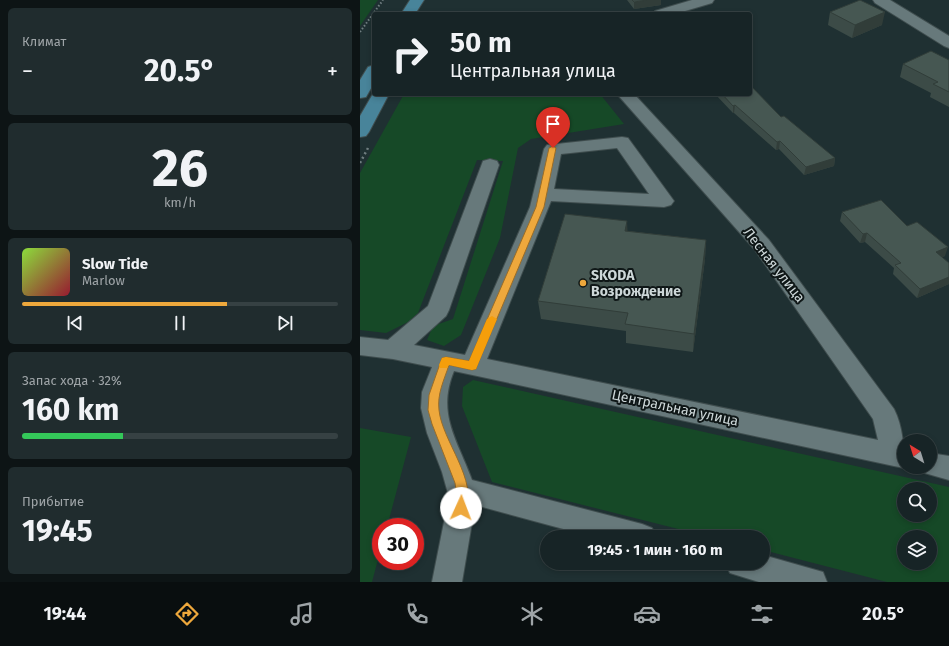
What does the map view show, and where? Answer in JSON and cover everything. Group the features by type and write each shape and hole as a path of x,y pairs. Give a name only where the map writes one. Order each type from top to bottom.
{"main road":[{"path":"409,12 417,0"},
{"path":"360,92 372,73"},
{"path":"360,132 380,96"}],"street":[{"path":"667,12 707,0"},
{"path":"880,0 949,43"},
{"name":"Лесная улица","path":"627,96 762,245 885,416 897,450"},
{"path":"472,366 540,207 542,194 553,148 622,142 664,201 542,194"},
{"path":"393,350 438,310 490,165"},
{"name":"Центральная улица","path":"360,346 393,350 472,366 897,456"},
{"path":"446,361 434,395 434,410 462,493 447,582"},
{"path":"937,465 949,468"},
{"path":"462,493 613,530"},
{"path":"767,570 812,582"}],"path":[{"path":"374,12 383,0"},
{"path":"360,32 372,15"}],"green space":[{"path":"360,0 378,0 360,26"},
{"path":"403,96 602,96 624,124 531,139 518,148 500,238 461,335 444,346 427,340 433,326 453,319 503,161 477,160 418,313 408,322 386,333 360,330 360,173"},
{"path":"473,380 927,482 897,482 897,522 937,522 937,484 949,487 949,582 887,582 770,552 770,530 682,530 492,482 462,406 463,387"},
{"path":"360,428 411,437 389,518 372,518 372,570 375,570 372,582 360,582"}],"building":[{"path":"632,0 647,0 634,2"},
{"path":"860,0 885,12 855,25 830,12"},
{"path":"931,51 949,60 949,92 933,84 938,82 903,64"},
{"path":"752,87 781,117 784,116 835,158 806,167 780,141 777,142 735,105 733,106 724,96 752,96"},
{"path":"881,200 907,226 917,222 948,247 936,252 949,263 949,277 920,289 895,265 901,263 867,233 863,234 842,212"},
{"path":"565,214 627,221 625,231 706,240 694,334 625,324 628,313 538,301"}],"slow traffic":[{"path":"444,365 446,361 472,366 492,319"}],"place":[{"name":"SKODA Возрождение","path":"583,283"}],"route":[{"path":"461,508 463,497 460,483 437,424 434,410 434,395 446,361 472,366 540,207 553,148"}]}
